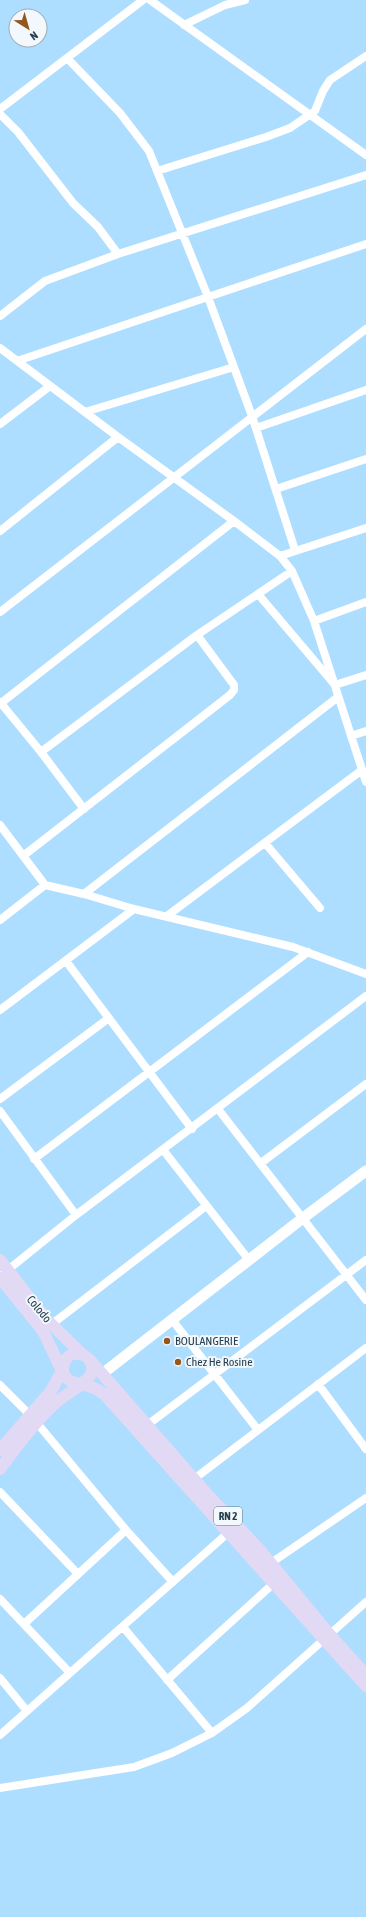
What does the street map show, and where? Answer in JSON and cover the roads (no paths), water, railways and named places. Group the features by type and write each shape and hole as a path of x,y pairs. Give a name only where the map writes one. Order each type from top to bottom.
{"main road":[{"path":"102,1374 173,1321 303,1218 366,1171"},
{"name":"Colodo","path":"0,1260 3,1275 42,1332 62,1371"},
{"name":"Colodo","path":"3,1275 86,1356"},
{"path":"0,1450 34,1419 80,1383 87,1380 92,1373 92,1365 86,1356 74,1354 67,1357 63,1363 62,1371 52,1391 34,1419 0,1469"},
{"name":"RN 2","path":"86,1356 146,1426 271,1563 327,1638 366,1686"},
{"path":"62,1371 66,1378 72,1383 80,1383"},
{"name":"RN 2","path":"80,1383 94,1388 104,1394 274,1583 327,1638 366,1675"}],"street":[{"path":"0,109 143,0"},
{"path":"150,0 310,114 366,156"},
{"path":"184,25 226,5 245,0"},
{"path":"157,171 290,128 318,107 323,91 330,80 366,56"},
{"path":"67,58 120,113 149,151 208,297 252,416 295,550"},
{"path":"0,114 18,132 73,203 98,227 118,254"},
{"path":"0,316 45,281 118,254 366,175"},
{"path":"17,361 366,244"},
{"path":"0,612 366,329"},
{"path":"0,348 118,437 234,520 280,556 292,571 314,621 366,782"},
{"path":"85,412 234,367"},
{"path":"0,424 50,386"},
{"path":"256,428 366,390"},
{"path":"0,531 118,437"},
{"path":"276,489 366,459"},
{"path":"84,809 41,752 0,702 234,520"},
{"path":"280,556 366,528"},
{"path":"41,752 197,635 292,571"},
{"path":"258,594 335,685"},
{"path":"314,621 366,602"},
{"path":"24,856 230,695 234,690 234,686 197,635"},
{"path":"335,685 366,674"},
{"path":"84,894 338,697"},
{"path":"351,736 366,731"},
{"path":"167,916 362,770"},
{"path":"0,825 45,885 84,894 134,909 293,947 366,974"},
{"path":"265,843 320,908"},
{"path":"0,920 45,885"},
{"path":"0,1010 134,909"},
{"path":"34,1159 308,952"},
{"path":"66,961 192,1129"},
{"path":"3,1275 76,1216 366,996"},
{"path":"0,1099 109,1018"},
{"path":"261,1163 366,1084"},
{"path":"218,1109 366,1300"},
{"path":"0,1112 76,1216"},
{"path":"164,1150 249,1260"},
{"path":"52,1324 206,1206"},
{"path":"146,1426 216,1375 366,1260"},
{"path":"173,1321 258,1430"},
{"path":"194,1479 366,1348"},
{"path":"318,1384 363,1440 366,1449"},
{"path":"0,1385 34,1419 126,1530 173,1582"},
{"path":"0,1492 78,1574"},
{"path":"271,1563 366,1498"},
{"path":"24,1624 126,1530"},
{"path":"0,1735 228,1532"},
{"path":"167,1680 274,1583"},
{"path":"0,1599 70,1673"},
{"path":"0,1788 134,1767 172,1753 212,1733 247,1708 366,1602"},
{"path":"123,1627 212,1733"},
{"path":"0,1678 27,1711"}],"place":[{"name":"BOULANGERIE","path":"167,1341"},
{"name":"Chez He Rosine","path":"178,1362"}]}
